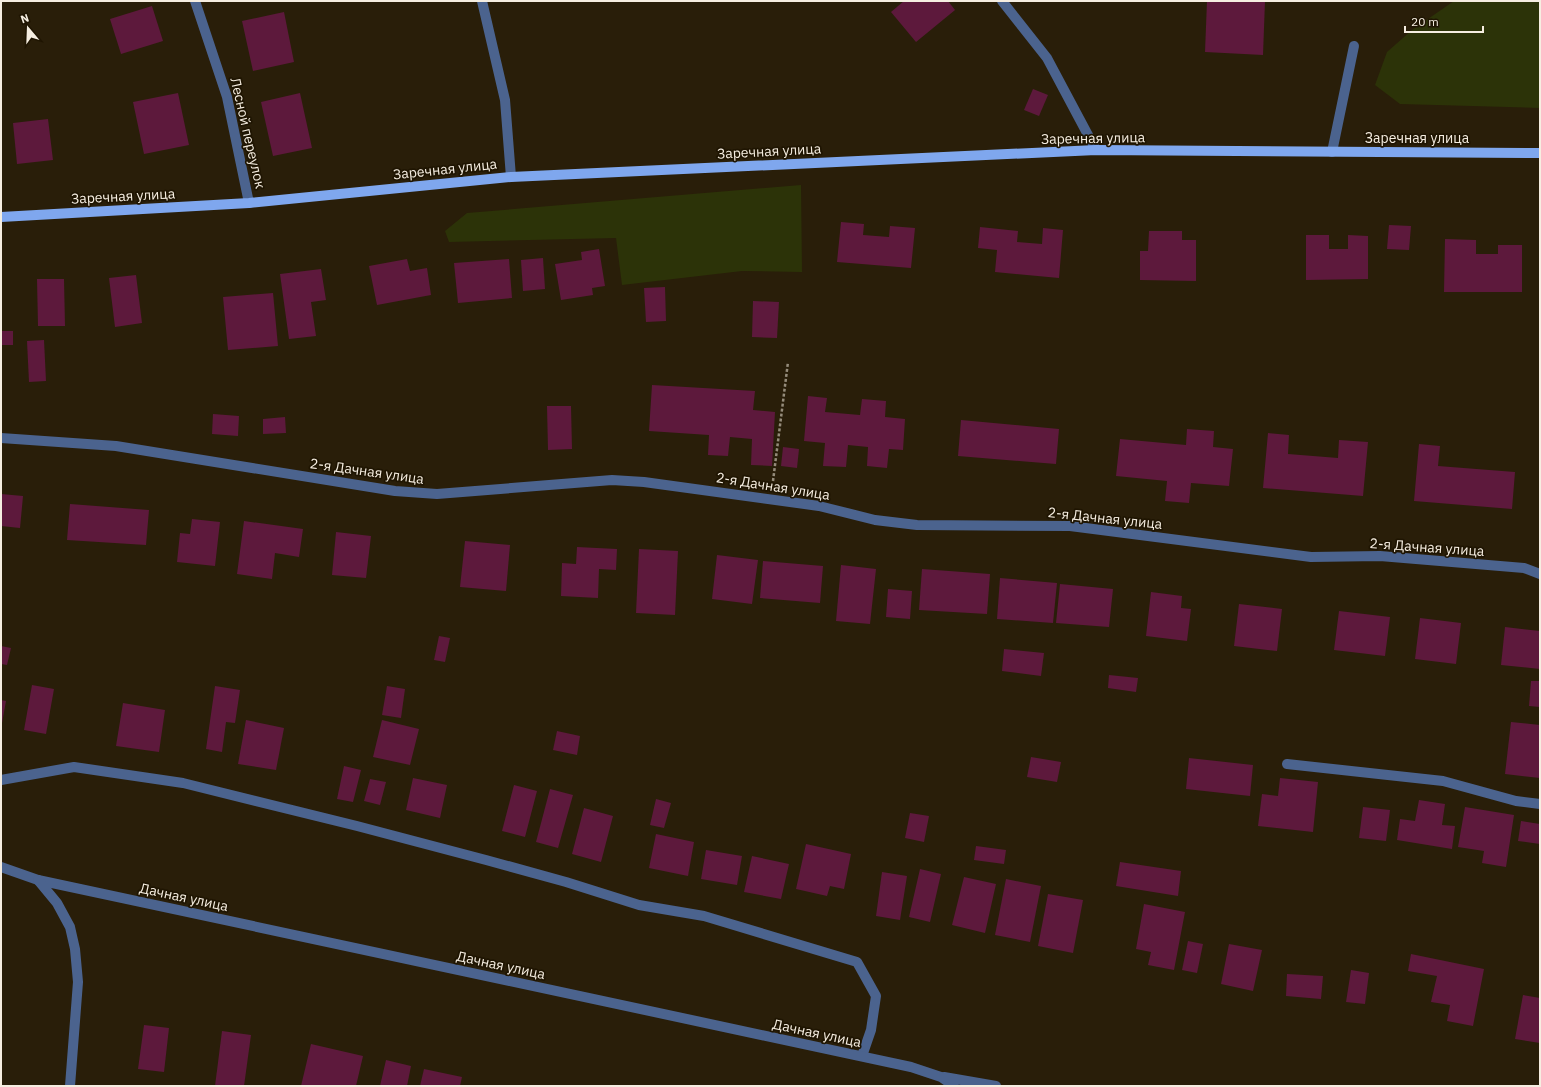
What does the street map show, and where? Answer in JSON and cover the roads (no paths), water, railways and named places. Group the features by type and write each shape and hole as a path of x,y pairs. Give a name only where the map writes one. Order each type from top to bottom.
{"main road":[{"name":"Заречная улица","path":"1,217 249,203 511,177 1096,150 1540,153"}],"street":[{"name":"Лесной переулок","path":"195,1 227,97 249,203"},
{"path":"482,1 505,100 511,177"},
{"path":"1002,1 1047,58 1096,150"},
{"path":"1332,152 1354,46"},
{"name":"2-я Дачная улица","path":"1,438 116,446 395,491 437,494 612,480 644,482 819,506 876,520 917,525 1070,526 1311,557 1380,556 1524,568 1540,574"},
{"path":"1287,764 1444,780 1516,801 1540,804"},
{"path":"1,780 74,767 183,783 486,860 566,882 638,905 704,916 857,962 876,996 871,1030 862,1056"},
{"name":"Дачная улица","path":"1,867 38,880 911,1067 941,1077 954,1086"},
{"path":"38,880 57,903 70,927 76,949 78,982 70,1086"},
{"path":"941,1077 996,1086"}]}
